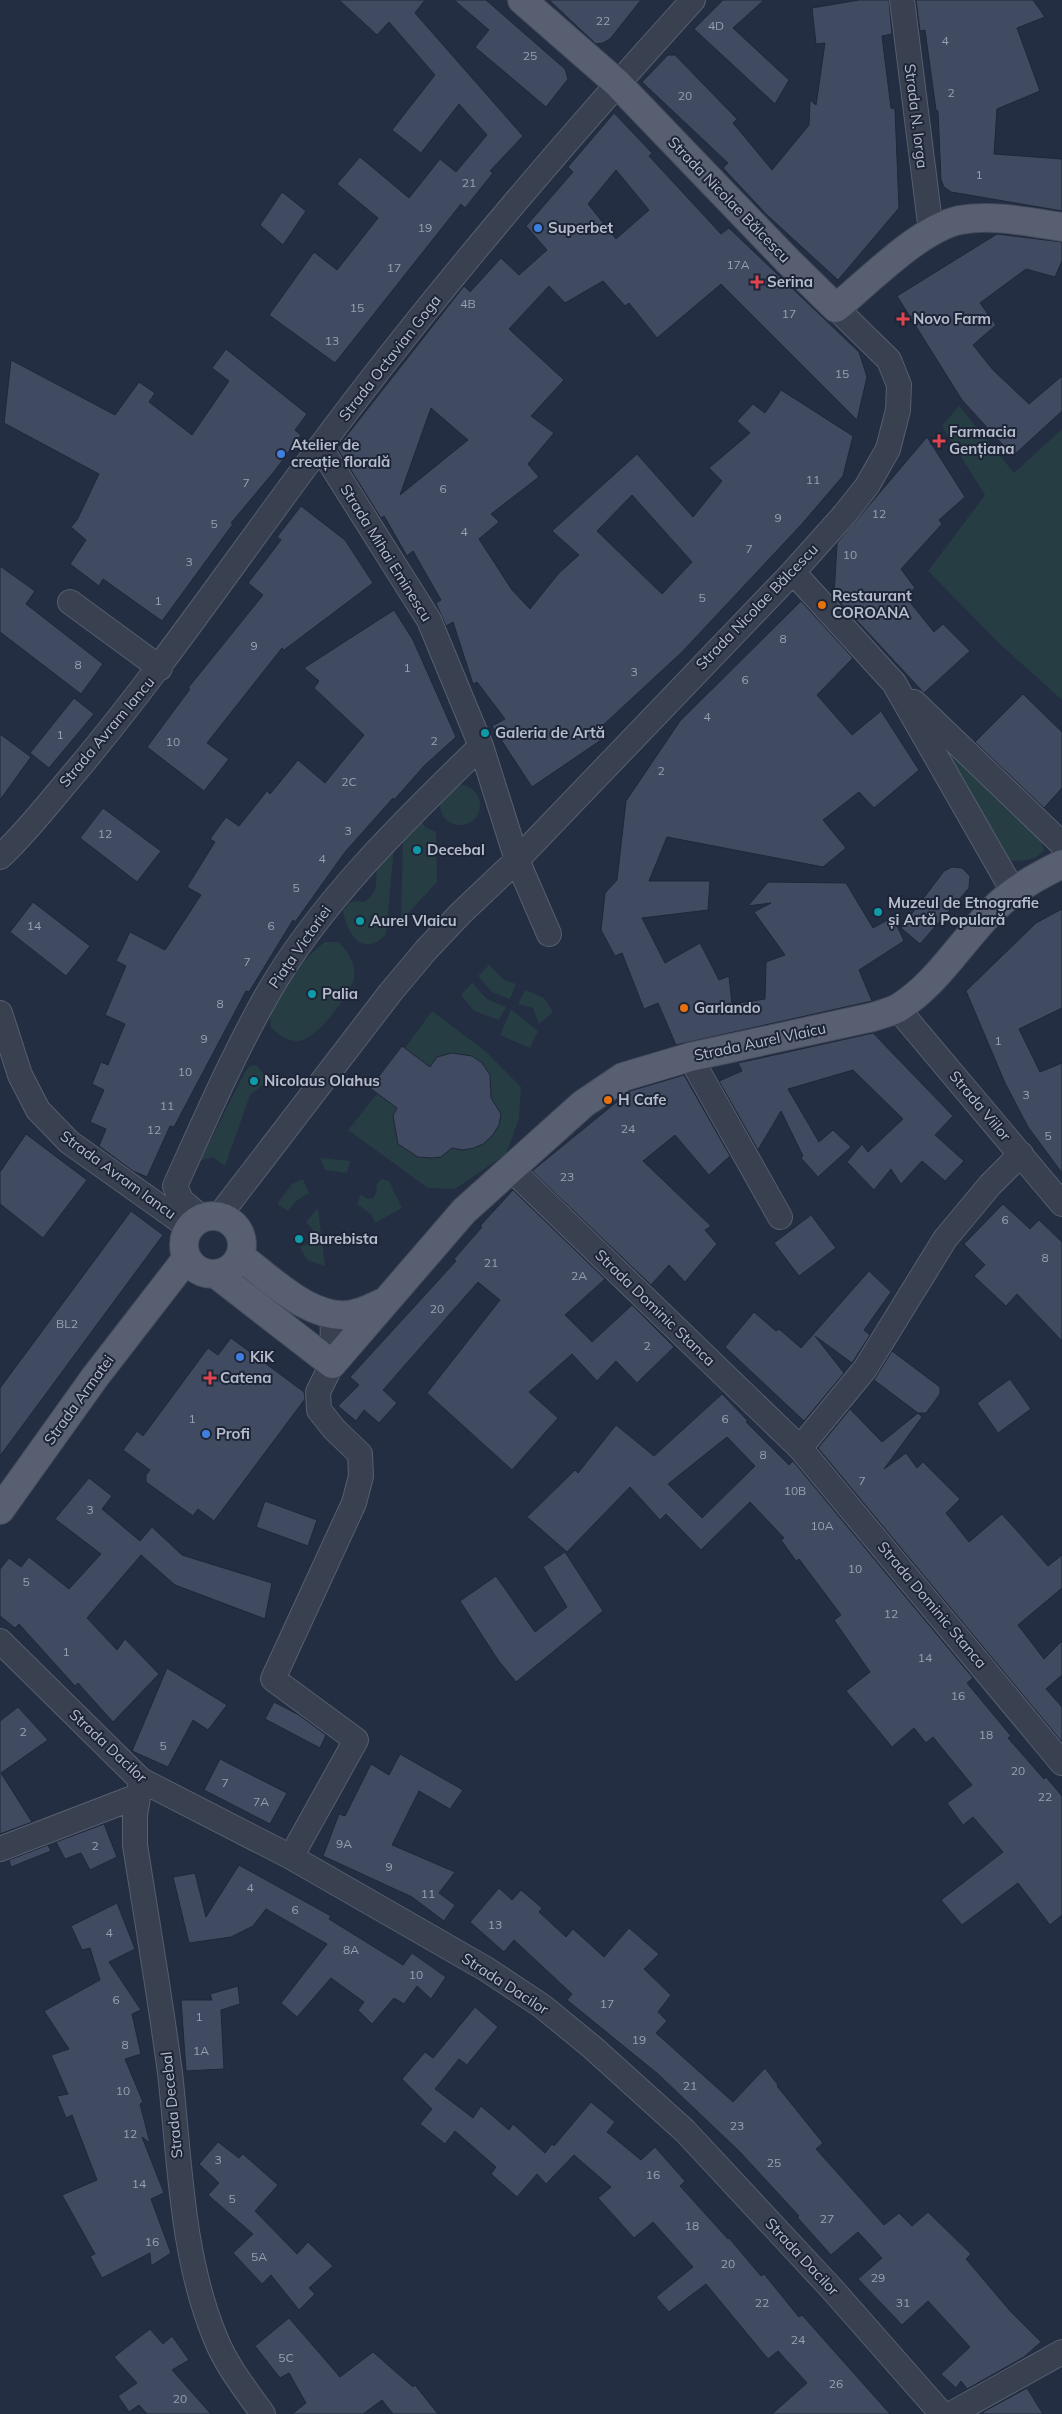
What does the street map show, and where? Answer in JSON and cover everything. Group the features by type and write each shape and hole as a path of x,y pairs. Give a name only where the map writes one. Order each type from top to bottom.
{"main road":[{"name":"Strada Nicolae Bălcescu","path":"522,0 617,83 786,260 836,308"},
{"path":"836,308 931,231 958,220 988,218 1062,227"},
{"path":"897,1008 934,976 992,910 1013,891 1035,877 1062,864"},
{"name":"Strada Aurel Vlaicu","path":"510,1168 583,1104 623,1077 690,1057 873,1017 897,1008"},
{"path":"203,1268 231,1269 241,1257 243,1244 240,1231 231,1221 203,1220 185,1237 184,1248 203,1268 332,1364 383,1302 464,1211 510,1168"},
{"path":"241,1257 310,1308 333,1315 356,1314 383,1302"},
{"name":"Strada Armatei","path":"0,1510 95,1377 160,1292 203,1268"}],"street":[{"name":"Strada Octavian Goga","path":"160,668 320,447 386,361 478,247 617,83 693,0"},
{"name":"Strada N. Iorga","path":"902,0 931,231"},
{"name":"Strada Nicolae Bălcescu","path":"203,1220 390,993 461,913 517,860 793,572 867,486 888,449 898,410 899,385 889,360 836,308"},
{"name":"Strada Mihai Eminescu","path":"320,447 429,620 480,746 517,860"},
{"path":"793,572 894,683 1062,844"},
{"name":"Strada Avram Iancu","path":"0,857 88,756 160,668 70,602"},
{"path":"894,683 1013,891"},
{"name":"Piața Victoriei","path":"175,1186 234,1056 268,994 321,916 400,824 480,746"},
{"path":"517,860 549,934"},
{"name":"Strada Viilor","path":"897,1008 1062,1204"},
{"name":"Strada Avram Iancu","path":"0,1012 20,1075 38,1110 69,1142 148,1198 203,1220"},
{"path":"690,1057 780,1216"},
{"path":"800,1448 865,1369 945,1239 990,1185 1021,1154"},
{"name":"Strada Dominic Stanca","path":"510,1168 800,1448 1062,1763"},
{"path":"148,1198 162,1196 175,1186 181,1200 203,1220"},
{"path":"291,1857 356,1740 273,1679 354,1503 361,1476 360,1454 334,1430 320,1410 318,1392 332,1364 333,1315"},
{"name":"Strada Dacilor","path":"0,1641 139,1788 291,1857 486,1969 542,2006 599,2052 685,2131 832,2288 942,2414"},
{"path":"0,1849 139,1788"},
{"name":"Strada Decebal","path":"139,1788 135,1815 135,1845 164,2026 174,2111 180,2193 202,2300 215,2338 233,2372 262,2414"},
{"path":"951,2414 1062,2352"}],"green space":[{"path":"959,406 1014,473 1062,429 1062,700 1002,646 928,571 985,495 942,426"},
{"path":"954,752 1038,833 1044,850 1037,857 1028,860 1009,861 947,756"},
{"path":"460,785 474,791 480,805 474,819 460,825 446,819 440,805 446,791"},
{"path":"421,820 425,827 436,832 437,882 401,921 403,840"},
{"path":"394,846 386,934 378,941 364,944 358,941 348,928 343,911 351,902 364,902 374,892 380,860"},
{"path":"325,942 339,942 346,951 354,967 352,984 337,1009 313,1034 298,1041 287,1039 271,1028 270,1014 273,1004 293,974"},
{"path":"489,965 504,980 516,984 510,999 492,992 478,976"},
{"path":"472,983 487,999 506,1007 499,1020 474,1011 461,995"},
{"path":"525,990 544,998 553,1012 539,1024 533,1008 518,1004"},
{"path":"511,1009 538,1031 530,1048 500,1035"},
{"path":"432,1011 485,1051 521,1087 519,1118 506,1154 455,1189 428,1188 348,1130 377,1094 370,1088 401,1046 405,1048"},
{"path":"256,1065 267,1078 264,1084 250,1095 225,1166 213,1157 200,1161 245,1072 250,1066"},
{"path":"320,1158 350,1161 347,1173 325,1170"},
{"path":"303,1179 309,1193 296,1201 288,1211 277,1204 292,1184"},
{"path":"382,1179 389,1181 402,1208 375,1223 372,1215 357,1204 361,1194 367,1199 373,1198 376,1193 377,1183"},
{"path":"318,1208 325,1266 307,1260 300,1247 312,1240 314,1231 306,1222"}],"building":[{"path":"339,0 425,0 415,13 523,136 490,171 493,173 465,208 461,204 335,363 269,315 314,252 337,270 378,218 337,184 360,157 409,198 440,159 456,172 487,135 459,104 421,153 392,130 435,75 389,22 377,35"},
{"path":"454,0 486,0 565,69 568,79 546,107 475,47 489,30"},
{"path":"549,0 641,0 610,39 596,44"},
{"path":"723,0 764,0 733,28 789,80 775,104 694,29"},
{"path":"859,0 889,0 892,34 882,36 891,108 895,109 899,208 838,280 767,215 723,168 728,163 642,82 668,55 675,55 737,119 733,123 772,170 809,125 810,100 816,105 825,43 816,44 812,8"},
{"path":"916,0 1033,0 1045,17 1017,28 1040,91 997,109 994,154 1062,159 1062,211 951,192 944,187 941,180 938,111 936,110 925,30 920,31"},
{"path":"614,113 652,153 649,156 721,234 729,228 859,352 867,377 857,420 721,284 657,338 629,303 625,306 603,281 565,303 549,286 509,329 564,380 531,416 554,433 528,464 539,477 491,514 499,522 479,539 512,590 530,609 559,573 579,555 552,531 637,454 693,517 722,481 709,468 750,433 737,421 753,404 765,413 781,390 853,436 843,476 801,525 682,652 601,727 607,736 532,787 492,726 505,719 477,682 473,684 453,622 446,626 436,603 441,600 413,551 407,556 384,516 381,518 337,448 464,286 470,292 501,258 519,275 547,250 526,226 573,172 568,167","holes":["616,170 649,210 616,239 588,204","431,408 468,440 400,495","632,495 692,562 662,594 597,531"]},
{"path":"282,192 306,211 283,245 260,225"},
{"path":"997,234 1062,242 1062,261 1055,277 1026,269 980,303 996,325 973,345 993,370 1029,404 1062,376 1062,411 1013,456 962,400 897,296"},
{"path":"226,349 307,414 295,430 301,435 273,473 231,523 233,524 162,621 103,579 99,586 70,564 86,540 71,527 77,520 99,474 4,423 11,360 115,415 139,382 155,393 149,402 192,435 229,381 212,368"},
{"path":"927,437 965,497 939,520 942,524 901,569 915,588 905,596 934,632 943,624 970,651 924,693 834,596 837,543"},
{"path":"301,506 345,540 373,583 284,650 282,648 207,743 229,759 204,791 147,747 190,689 188,688 263,595 248,583 281,540 277,537"},
{"path":"0,566 35,591 26,604 103,664 81,694 0,632"},
{"path":"801,601 853,658 817,695 852,735 881,711 919,770 874,808 859,792 823,820 846,848 823,867 667,837 649,881 710,881 708,910 642,918 665,963 700,943 719,980 729,976 732,1004 765,999 766,962 785,955 754,912 771,903 748,906 768,882 846,883 873,928 893,917 904,941 859,970 872,1001 676,1045 658,1003 644,1009 622,953 615,956 601,930 605,893 617,880 626,801 680,721"},
{"path":"394,610 413,640 456,737 424,766 394,800 393,798 345,852 295,922 293,920 249,992 246,991 174,1127 170,1126 147,1177 133,1171 99,1146 106,1129 90,1122 104,1090 92,1084 101,1062 108,1065 125,1024 105,1015 126,966 116,961 130,932 165,950 201,895 187,887 215,842 210,839 226,817 239,826 267,791 270,794 298,760 325,783 364,735 314,688 319,681 304,668"},
{"path":"1023,694 1062,732 1062,788 1044,808 975,742"},
{"path":"74,698 94,714 49,768 30,753"},
{"path":"0,734 31,757 0,800"},
{"path":"103,808 161,851 137,882 80,838"},
{"path":"952,867 962,868 970,876 969,888 920,944 901,928 944,871"},
{"path":"33,902 90,946 66,976 10,932"},
{"path":"1062,909 1062,1008 1019,1029 1040,1072 1062,1063 1062,1173 1028,1127 1005,1083 966,991 1036,923"},
{"path":"873,1033 953,1116 935,1135 964,1161 945,1181 922,1161 901,1184 891,1169 874,1190 847,1162 862,1144 868,1152 903,1119 853,1070 788,1089 819,1142 833,1130 851,1147 818,1177 801,1158 803,1156 781,1111 758,1150 719,1081 742,1071 738,1063"},
{"path":"402,1046 430,1067 437,1057 452,1053 472,1056 482,1063 490,1075 491,1098 501,1114 499,1125 492,1136 483,1144 474,1148 463,1150 452,1148 441,1157 432,1158 418,1157 398,1144 393,1116 397,1108 370,1088"},
{"path":"684,1075 730,1156 709,1175 675,1135 643,1161 711,1226 705,1230 717,1244 685,1282 669,1265 651,1285 532,1171 630,1091"},
{"path":"26,1134 87,1180 43,1238 0,1204 0,1172"},
{"path":"513,1190 605,1279 565,1315 592,1342 632,1305 674,1347 637,1383 616,1361 597,1381 572,1354 529,1392 558,1418 512,1470 427,1393 500,1300 478,1282 383,1390 397,1403 379,1423 364,1410 356,1421 338,1406 359,1385 350,1377 456,1261 454,1259 482,1227 480,1226"},
{"path":"1003,1204 1030,1229 1039,1220 1062,1242 1062,1341 1017,1294 1006,1306 974,1276 985,1265 964,1244"},
{"path":"131,1211 163,1235 0,1456 0,1388"},
{"path":"811,1215 836,1248 799,1276 774,1243"},
{"path":"869,1271 891,1292 864,1330 870,1335 852,1363 815,1336 844,1373 804,1421 725,1347 754,1312 776,1331 779,1329 801,1348"},
{"path":"231,1338 304,1392 305,1399 214,1521 198,1509 193,1516 146,1482 146,1475 150,1470 123,1450 137,1431 143,1436 208,1348 218,1355"},
{"path":"892,1351 940,1387 940,1394 926,1413 918,1413 874,1380"},
{"path":"1010,1379 1031,1409 998,1433 977,1403"},
{"path":"722,1394 748,1421 746,1422 789,1465 793,1461 973,1678 967,1683 1011,1736 1008,1738 1044,1779 1046,1777 1062,1796 1062,1915 1050,1925 1018,1883 962,1925 941,1900 1003,1852 973,1817 963,1825 947,1803 972,1785 933,1737 926,1743 914,1728 892,1747 846,1691 870,1672 834,1620 841,1615 799,1559 796,1561 781,1540 784,1538 750,1502 701,1550 666,1514 660,1520 630,1487 567,1552 527,1517 575,1470 578,1473 616,1425 654,1456","holes":["727,1437 755,1466 702,1518 668,1484"]},
{"path":"850,1409 882,1442 918,1413 922,1417 884,1469 906,1453 917,1468 923,1462 960,1499 946,1513 969,1542 1002,1514 1048,1566 1062,1555 1062,1588 1018,1625 1044,1659 1062,1641 1062,1675 1046,1689 1062,1707 1062,1742 818,1448"},
{"path":"89,1478 112,1496 102,1509 140,1541 152,1527 182,1555 272,1583 265,1619 175,1585 141,1555 87,1618 117,1650 125,1639 159,1674 113,1722 78,1683 75,1686 19,1624 15,1628 0,1616 0,1569 9,1558 21,1567 29,1557 69,1589 101,1554 55,1519"},
{"path":"265,1501 317,1520 308,1546 256,1527"},
{"path":"565,1552 603,1611 516,1682 498,1660 460,1601 496,1576 535,1632 567,1607 543,1567"},
{"path":"167,1668 227,1705 208,1730 193,1720 168,1767 132,1751"},
{"path":"274,1702 299,1715 326,1735 320,1748 265,1719"},
{"path":"18,1707 48,1740 1,1773 32,1822 0,1834 0,1721"},
{"path":"400,1754 463,1790 450,1809 419,1791 392,1845 455,1872 439,1893 455,1905 444,1921 412,1897 323,1856 339,1814 345,1816 371,1764 389,1775"},
{"path":"220,1759 287,1793 270,1824 204,1790"},
{"path":"104,1824 117,1857 90,1870 81,1853 65,1859 56,1842"},
{"path":"48,1845 51,1851 11,1867 9,1860"},
{"path":"239,1865 331,1916 329,1919 403,1965 412,1953 446,1977 431,1999 417,1986 404,2004 394,1998 372,2024 358,2010 364,2002 331,1978 297,2017 281,2003 327,1944 266,1909 253,1926 231,1937 189,1943 173,1877 195,1873 206,1917"},
{"path":"499,1888 512,1900 521,1890 542,1908 539,1912 566,1937 573,1929 604,1957 629,1928 659,1954 644,1969 671,1995 658,2012 667,2021 656,2033 733,2102 765,2068 777,2086 823,2143 816,2149 884,2225 899,2213 912,2226 928,2212 971,2254 966,2259 1011,2312 1041,2342 1024,2357 967,2389 961,2381 956,2388 941,2374 970,2347 928,2301 902,2325 858,2279 882,2258 858,2232 831,2255 797,2217 799,2216 739,2151 658,2074 567,2000 572,1994 514,1940 504,1952 470,1922"},
{"path":"117,1903 135,1949 109,1962 141,2010 132,2014 141,2054 125,2059 143,2102 140,2104 150,2143 142,2137 164,2193 151,2199 171,2253 151,2266 150,2253 102,2278 90,2256 95,2254 62,2195 97,2180 72,2115 66,2118 57,2096 68,2094 51,2055 69,2049 44,2011 100,1980 90,1948 82,1950 71,1926"},
{"path":"238,1986 240,2004 221,2010 224,2069 186,2071 181,2000 212,2000 210,1994"},
{"path":"475,2007 498,2027 467,2065 459,2059 435,2089 473,2118 481,2106 509,2130 513,2124 545,2153 552,2144 554,2146 591,2102 615,2122 607,2132 641,2160 655,2147 685,2181 680,2186 729,2238 761,2276 764,2274 799,2317 802,2315 890,2414 772,2414 807,2383 778,2351 768,2359 706,2284 669,2312 656,2297 693,2267 653,2222 634,2238 598,2198 611,2187 574,2155 546,2184 537,2174 517,2197 491,2174 496,2167 455,2131 445,2144 420,2124 432,2109 402,2079 425,2052 433,2058"},
{"path":"218,2142 239,2158 243,2154 278,2185 255,2211 297,2254 308,2242 333,2266 309,2288 315,2294 299,2310 271,2275 262,2284 233,2253 253,2234 208,2195 219,2183 199,2164"},
{"path":"289,2318 340,2377 373,2352 413,2387 415,2385 438,2414 393,2414 382,2400 363,2414 292,2414 306,2403 289,2373 280,2378 255,2346"},
{"path":"150,2329 163,2344 172,2336 189,2360 172,2370 211,2414 147,2414 139,2405 129,2412 118,2396 137,2383 114,2357"},
{"path":"1027,2388 1043,2414 984,2414 983,2412"}],"place":[{"name":"Superbet","path":"538,228"},
{"name":"Serina","path":"757,282"},
{"name":"Novo Farm","path":"903,319"},
{"name":"Farmacia Gențiana","path":"939,441"},
{"name":"Atelier de creație florală","path":"281,454"},
{"name":"Restaurant COROANA","path":"822,605"},
{"name":"Galeria de Artă","path":"485,733"},
{"name":"Decebal","path":"417,850"},
{"name":"Muzeul de Etnografie și Artă Populară","path":"878,912"},
{"name":"Aurel Vlaicu","path":"360,921"},
{"name":"Palia","path":"312,994"},
{"name":"Garlando","path":"684,1008"},
{"name":"Nicolaus Olahus","path":"254,1081"},
{"name":"H Cafe","path":"608,1100"},
{"name":"Burebista","path":"299,1239"},
{"name":"KiK","path":"240,1357"},
{"name":"Catena","path":"210,1378"},
{"name":"Profi","path":"206,1434"}]}
